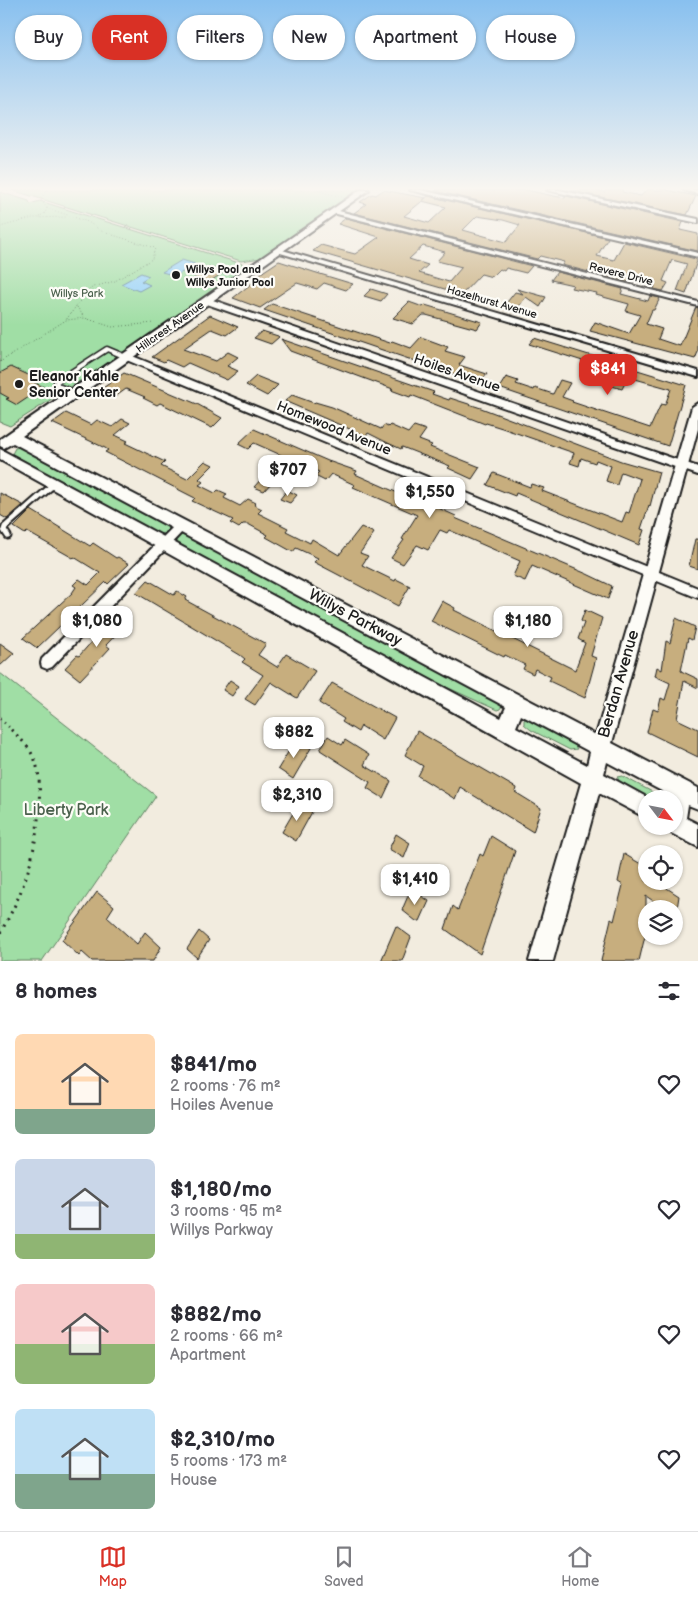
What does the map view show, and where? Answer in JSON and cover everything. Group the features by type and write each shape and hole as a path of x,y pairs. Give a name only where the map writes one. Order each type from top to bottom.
{"main road":[{"name":"Hillcrest Avenue","path":"4,445 302,235"},
{"name":"Berdan Avenue","path":"541,961 698,407"},
{"name":"Willys Parkway","path":"4,445 54,483 638,804"},
{"name":"Willys Parkway","path":"4,445 181,526 689,794"},
{"path":"505,731 516,703"},
{"path":"683,806 689,794"},
{"path":"683,828 698,836"}],"street":[{"name":"Revere Drive","path":"425,235 698,304"},
{"path":"610,235 698,255"},
{"name":"Hazelhurst Avenue","path":"279,251 698,374"},
{"name":"Hoiles Avenue","path":"207,301 698,471"},
{"name":"Homewood Avenue","path":"127,357 698,593"},
{"path":"47,663 181,526"}],"lane":[{"path":"76,393 58,386 56,382 107,349 127,357"},
{"path":"8,536 4,530 5,527 54,483"}],"path":[{"path":"0,362 66,320 85,294 93,287 115,282 152,259 155,253 155,248 110,235"},
{"path":"77,307 84,318"},
{"path":"66,320 84,318 112,327 124,328 154,323"},
{"path":"0,719 32,753 37,769 40,790 37,842 29,874 16,909 0,933"}],"green space":[{"name":"Willys Park","path":"0,235 149,235 255,268 10,426 0,422"},
{"path":"157,235 294,235 261,258 241,261"},
{"path":"20,447 169,526 169,529 165,533 159,534 12,454 15,448"},
{"path":"180,535 186,535 502,706 497,710 409,670 178,545 175,541"},
{"name":"Liberty Park","path":"0,673 156,796 42,961 0,961"},
{"path":"528,717 573,742 577,749 570,750 531,730 524,724 524,720"},
{"path":"622,776 649,790 638,790 638,795 622,785 617,777"}],"water":[{"path":"182,260 195,264 176,276 162,272"},
{"path":"141,273 149,276 141,281 150,285 139,291 121,284"}],"building":[{"path":"372,235 411,235 532,266 526,273 506,268 504,271 500,269 492,277 481,274 462,294 313,251 321,245 355,254 379,237","holes":["423,246 445,252 437,261 462,267 449,282 419,273 428,265 409,259"]},
{"path":"441,235 480,235 506,242 512,235 594,235 608,238 597,256 614,260 624,242 696,259 697,261 686,294 677,291 687,264 672,260 663,281 668,283 663,291 654,289 655,286 629,280 627,282 562,265 564,262 540,256 537,259"},
{"path":"627,235 698,235 698,251"},
{"path":"279,261 353,284 346,290 324,283 317,289 297,283 260,308 233,298 256,280 252,279"},
{"path":"208,267 224,272 202,287 192,283 194,282 191,281"},
{"path":"557,272 623,289 621,294 648,301 650,296 660,298 646,324 662,329 658,339 680,346 696,307 698,308 698,352 695,359 590,331 595,322 629,334 640,315 626,311 629,304 596,295 597,293 571,288 573,285 551,280"},
{"path":"371,289 387,294 381,301 364,296"},
{"path":"517,289 546,297 540,307 526,297 516,310 504,306 515,292 523,294"},
{"path":"409,302 482,322 477,329 426,315 423,315 413,324 393,318"},
{"path":"272,304 390,343 392,341 411,348 421,337 448,347 445,351 465,357 459,365 487,374 480,383 264,310"},
{"path":"210,315 238,327 227,335 212,329 183,349 216,361 228,352 238,357 227,366 238,371 227,380 188,363 182,367 166,360 164,362 152,357"},
{"path":"262,331 279,337 271,344 254,338"},
{"path":"534,338 686,385 668,446 499,388 506,377 518,381 516,384 553,394 560,380 570,383 562,397 650,428 661,404 665,405 671,389 628,377 622,389 605,384 611,370 529,344"},
{"path":"281,339 434,392 432,394 449,400 450,398 481,408 621,461 659,472 650,506 641,529 644,530 639,545 516,493 515,496 487,485 494,473 530,487 531,484 544,488 542,491 622,522 626,512 629,513 640,479 621,472 617,485 606,481 611,466 596,460 595,463 581,458 579,466 570,463 574,453 485,424 290,351"},
{"name":"Eleanor Kahle Senior Center","path":"11,367 37,379 33,382 44,387 17,405 6,399 9,398 0,393 0,373"},
{"path":"124,373 197,404 222,418 212,428 160,403 157,405 143,398 145,397 126,389 115,397 100,390"},
{"path":"256,376 278,385 267,396 246,385"},
{"path":"292,395 332,407 381,429 384,425 388,427 390,425 408,433 414,426 426,430 419,440 432,445 430,447 480,467 472,479 448,468 450,466 402,447 401,449 368,433 366,436 285,401"},
{"path":"66,413 91,425 97,420 112,427 122,419 130,423 115,435 128,441 125,443 165,462 161,466 187,479 205,461 213,465 199,479 203,482 199,485 215,493 218,490 227,494 224,498 240,506 248,499 256,503 254,505 262,509 258,513 288,528 286,531 310,543 312,539 339,555 361,527 374,533 360,553 368,556 362,565 410,586 398,606 314,562 318,558 296,548 293,552 266,537 268,535 248,524 243,524 239,528 230,523 233,520 192,501 195,498 105,452 108,450 105,448 52,423"},
{"path":"254,429 328,461 357,471 355,474 425,505 427,503 456,516 455,518 612,586 608,599 532,566 525,581 513,576 520,561 449,530 447,533 440,530 428,550 417,545 403,564 391,558 404,540 402,539 417,515 353,487 355,485 331,474 325,481 315,476 319,472 254,443 248,449 238,444"},
{"path":"263,477 272,482 264,491 254,487"},
{"path":"287,490 297,495 290,503 280,499"},
{"path":"0,493 23,505 7,519 0,515"},
{"path":"31,510 90,546 93,543 129,564 108,584 106,582 37,648 23,638 72,593 76,587 73,585 79,579 88,585 100,573 74,557 14,527"},
{"path":"695,539 698,539 698,569 689,566"},
{"path":"148,580 174,595 177,591 187,597 185,600 266,644 258,655 277,667 286,654 315,671 297,698 271,682 255,705 245,699 263,675 242,662 245,659 240,655 136,593"},
{"path":"442,601 455,608 454,610 575,670 585,643 578,639 584,623 581,621 585,610 602,618 591,656 596,658 585,698 549,681 551,677 535,669 533,674 523,669 525,665 505,655 504,657 431,621"},
{"path":"118,612 130,620 106,645 110,648 80,680 65,668 77,655 79,656"},
{"path":"533,615 546,621 542,632 528,626"},
{"path":"676,618 695,627 692,640 688,638 681,671 698,679 698,688 684,681 677,719 698,729 698,757 647,732 653,709 658,711 661,698 665,700 670,683 655,676 657,667 662,670 666,641 670,643"},
{"path":"0,643 14,653 0,666"},
{"path":"230,680 239,686 232,696 223,690"},
{"path":"332,683 395,718 383,740 361,726 358,732 342,722 344,719 319,703"},
{"path":"417,731 516,788 515,792 541,808 533,832 460,787 455,799 418,776 423,766 405,755"},
{"path":"328,736 342,745 345,740 369,755 364,765 391,781 383,798 367,788 370,782 320,750"},
{"path":"296,739 311,748 293,779 278,769"},
{"path":"299,803 312,812 296,841 282,832"},
{"path":"396,834 410,843 404,858 389,849"},
{"path":"491,836 515,851 480,954 445,929 453,906 458,910 480,854 483,856"},
{"path":"624,854 638,862 638,890 670,890 679,896 678,900 652,900 646,896 646,900 638,900 638,945 643,945 639,961 601,961 611,919 614,921 623,885 618,882"},
{"path":"411,889 429,901 420,921 416,921 402,910"},
{"path":"97,892 114,906 107,917 137,944 145,932 161,947 153,961 92,961 82,952 79,956 62,940"},
{"path":"396,926 411,937 402,961 381,961"},
{"path":"199,931 209,940 197,958 187,949"}],"place":[{"name":"Willys Pool and Willys Junior Pool","path":"176,275"},
{"name":"Eleanor Kahle Senior Center","path":"19,384"}]}
